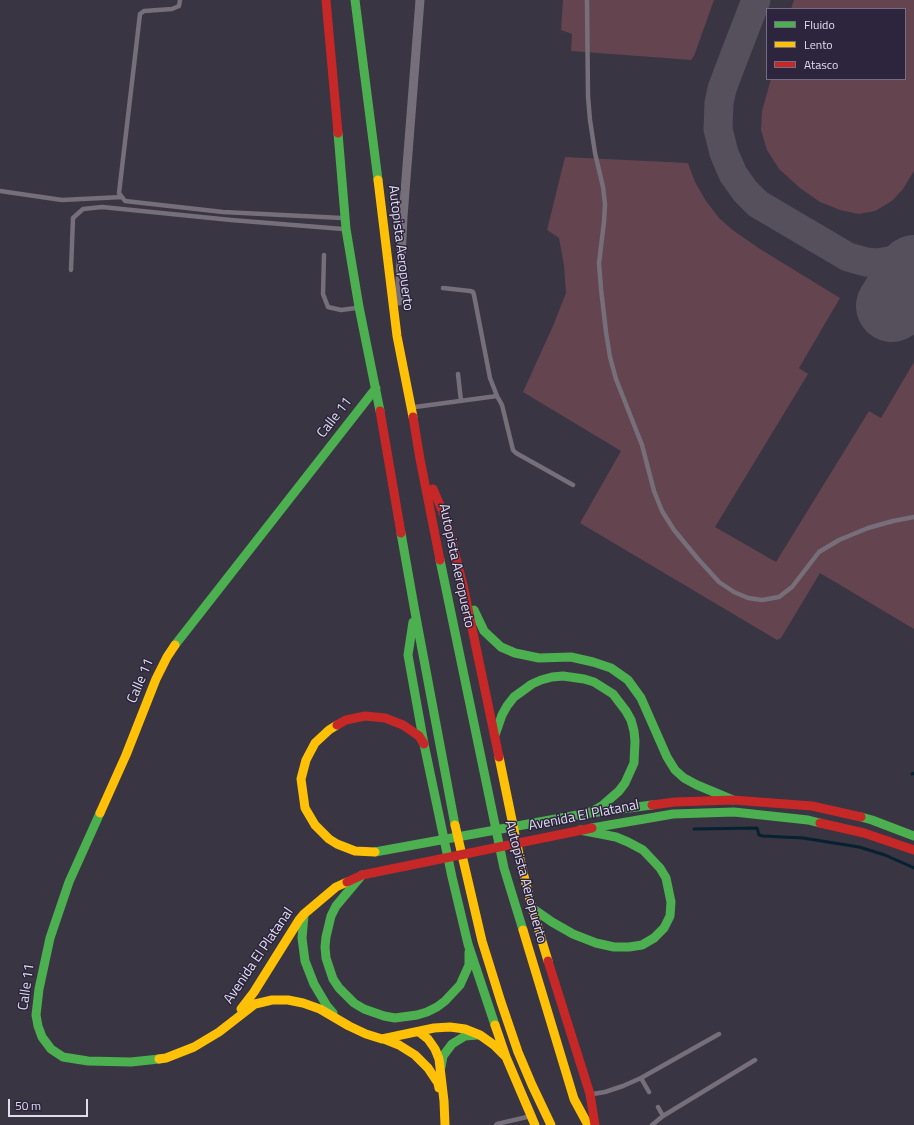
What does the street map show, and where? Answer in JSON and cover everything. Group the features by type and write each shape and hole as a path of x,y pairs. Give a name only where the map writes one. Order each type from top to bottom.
{"main road":[{"path":"326,0 346,229 359,307 376,388 415,612 454,820 482,940 501,1002 529,1078 551,1125"},
{"name":"Autopista Aeropuerto","path":"355,0 397,336 420,459 492,813 504,868 574,1099 588,1125"},
{"name":"Calle 11","path":"42,1037 36,1015 39,989 52,931 69,882 126,755 166,657 376,388"},
{"path":"420,459 446,519 462,585 521,864 532,908 590,1094 595,1125"},
{"path":"462,585 484,631 501,647 515,653 540,658 570,657 593,662 612,668 628,680 641,698 667,757 675,770 684,778 697,785 733,800"},
{"path":"415,612 408,655 424,744 452,877 468,944 488,1005 506,1057 535,1125"},
{"path":"496,746 495,735 507,706 514,697 532,684 552,677 574,677 594,682 612,694 626,711 631,720 636,741 634,763 625,783 619,791 603,806 583,814"},
{"name":"Avenida El Platanal","path":"424,744 419,736 403,725 385,718 365,716 346,720 337,724 321,736 310,751 303,770 301,789 305,808 315,825 325,836 337,844 355,851 375,852 583,814 675,802 733,800 788,804 825,809 872,820 914,836"},
{"name":"Avenida El Platanal","path":"231,1022 254,992 304,914 317,901 336,887 362,875 580,830 673,814 734,812 808,820 864,833 914,850"},
{"path":"532,908 573,934 596,943 614,947 628,948 642,945 654,938 664,928 670,916 671,902 666,878 660,868 643,850 628,842 616,837 580,830"},
{"path":"362,875 343,897 331,916 325,947 329,969 336,983 346,996 364,1009 395,1018 417,1016 436,1007 453,993 465,975 469,965 468,944"},
{"path":"304,914 302,938 305,961 320,996 340,1020"},
{"name":"Avenida El Platanal","path":"42,1037 51,1049 63,1057 88,1061 148,1061 166,1058 194,1047 219,1032 255,1004 272,1000 288,1000 320,1009 349,1026 366,1034 382,1039 434,1028 450,1027 465,1030 480,1035 494,1045 506,1057"},
{"path":"419,1032 428,1039 435,1048 439,1059 445,1125"},
{"path":"440,1071 443,1056 452,1044 465,1036 480,1035"},
{"path":"382,1039 400,1045 415,1055 428,1068 438,1083 444,1101"}],"street":[{"path":"397,336 403,217 420,0"}],"lane":[{"path":"180,0 179,6 172,10 144,11 140,14 119,193 125,201 223,212 345,218"},
{"path":"587,0 588,96 590,120 594,153 603,187 605,204 599,263 600,289 610,357 616,378 642,445 654,492 662,511 674,530 719,582 734,592 748,598 762,600 779,597 792,587 819,552 838,540 868,528 914,517"},
{"path":"0,191 62,200 122,197"},
{"path":"71,270 73,218 84,209 102,207 231,220 346,229"},
{"path":"324,254 322,294 328,306 341,310 359,307"},
{"path":"443,288 473,292 490,378 502,405 513,450 573,485"},
{"path":"458,374 461,401"},
{"path":"411,407 497,396"},
{"path":"590,1094 605,1092 641,1078 719,1034"},
{"path":"652,1125 663,1116 755,1060"},
{"path":"641,1078 649,1092"},
{"path":"658,1107 663,1116"},
{"path":"495,1125 531,1116"}],"shaded area":[{"path":"563,0 714,0 694,56 691,60 571,51 572,34 561,30"},
{"path":"794,0 914,0 914,171 903,189 892,201 875,211 859,214 840,210 820,202 800,188 779,169 767,150 761,130 762,111 771,80 906,80 906,8 791,8"},
{"path":"565,157 688,163 695,182 706,201 720,219 760,249 840,298 799,368 808,374 715,527 776,562 869,411 881,418 914,362 914,629 820,573 781,638 777,640 580,523 621,451 523,392 553,326 566,293 564,266 559,238 547,230"}],"waterway":[{"path":"694,829 757,828 759,835 763,836 803,838 859,847 885,855 914,868"}],"taxiway":[{"path":"756,0 722,89 719,103 718,129 724,153 733,174 745,191 758,204 848,257 866,262 877,263 899,259 914,252"}],"runway":[{"path":"892,306 914,271"}],"traffic: fast":[{"path":"355,0 378,180"},
{"path":"338,133 346,229 359,307 380,411"},
{"path":"175,645 376,388"},
{"path":"401,533 455,825"},
{"path":"440,560 504,868 523,930"},
{"path":"474,610 484,631 501,647 515,653 539,658 571,657 593,662 611,668 628,680 641,698 667,757 675,770 684,778 697,785 733,800"},
{"path":"413,622 408,655 424,744 452,877 468,944 495,1025"},
{"path":"495,735 502,715 514,697 532,684 541,680 563,676 584,679 594,682 613,694 631,720 635,741 634,763 625,783 619,791 603,805 593,811 583,814"},
{"path":"375,852 583,814 652,805"},
{"path":"592,828 673,814 734,812 808,820 820,823"},
{"path":"100,813 69,882 50,938 39,989 36,1015 38,1026 42,1037 51,1049 63,1057 88,1061 131,1062 159,1059"},
{"path":"861,817 914,836"},
{"path":"532,908 573,934 596,943 614,947 642,945 654,938 664,928 670,916 671,902 666,878 660,868 643,850 628,842 616,837 580,830"},
{"path":"362,875 336,906 331,916 325,947 326,958 333,979 339,988 354,1003 364,1009 395,1018 427,1012 445,1001 460,985 469,965 469,952"},
{"path":"304,915 302,938 305,961 314,984 333,1013"},
{"path":"441,1067 443,1056 452,1044 465,1036 478,1035"}],"traffic: slow":[{"path":"378,180 397,336 413,417"},
{"path":"100,813 126,755 156,679 175,645"},
{"path":"337,725 315,743 306,760 301,779 305,808 315,825 329,839 355,851 375,852"},
{"path":"499,757 521,864 532,908 548,961"},
{"path":"455,825 482,941 501,1002 518,1052 551,1125"},
{"path":"241,1009 254,992 304,914 336,887 347,882"},
{"path":"523,930 574,1099 588,1125"},
{"path":"159,1059 166,1058 194,1047 219,1032 255,1004 272,1000 288,1000 320,1009 349,1026 366,1034 382,1039 434,1028 450,1027 465,1029 480,1035 494,1045 505,1056"},
{"path":"495,1025 506,1057 535,1125"},
{"path":"419,1032 428,1039 435,1049 439,1059 445,1125"},
{"path":"384,1039 399,1045 415,1055 428,1068 438,1083 439,1088"}],"traffic: jam":[{"path":"326,0 338,133"},
{"path":"380,411 401,533"},
{"path":"413,417 440,560"},
{"path":"433,489 446,519 463,585 499,757"},
{"path":"337,725 346,720 365,716 385,718 403,725 419,736 424,744"},
{"path":"652,805 675,802 733,800 812,806 861,817"},
{"path":"820,823 864,833 914,850"},
{"path":"347,882 362,875 592,828"},
{"path":"548,961 590,1094 595,1125"}]}
